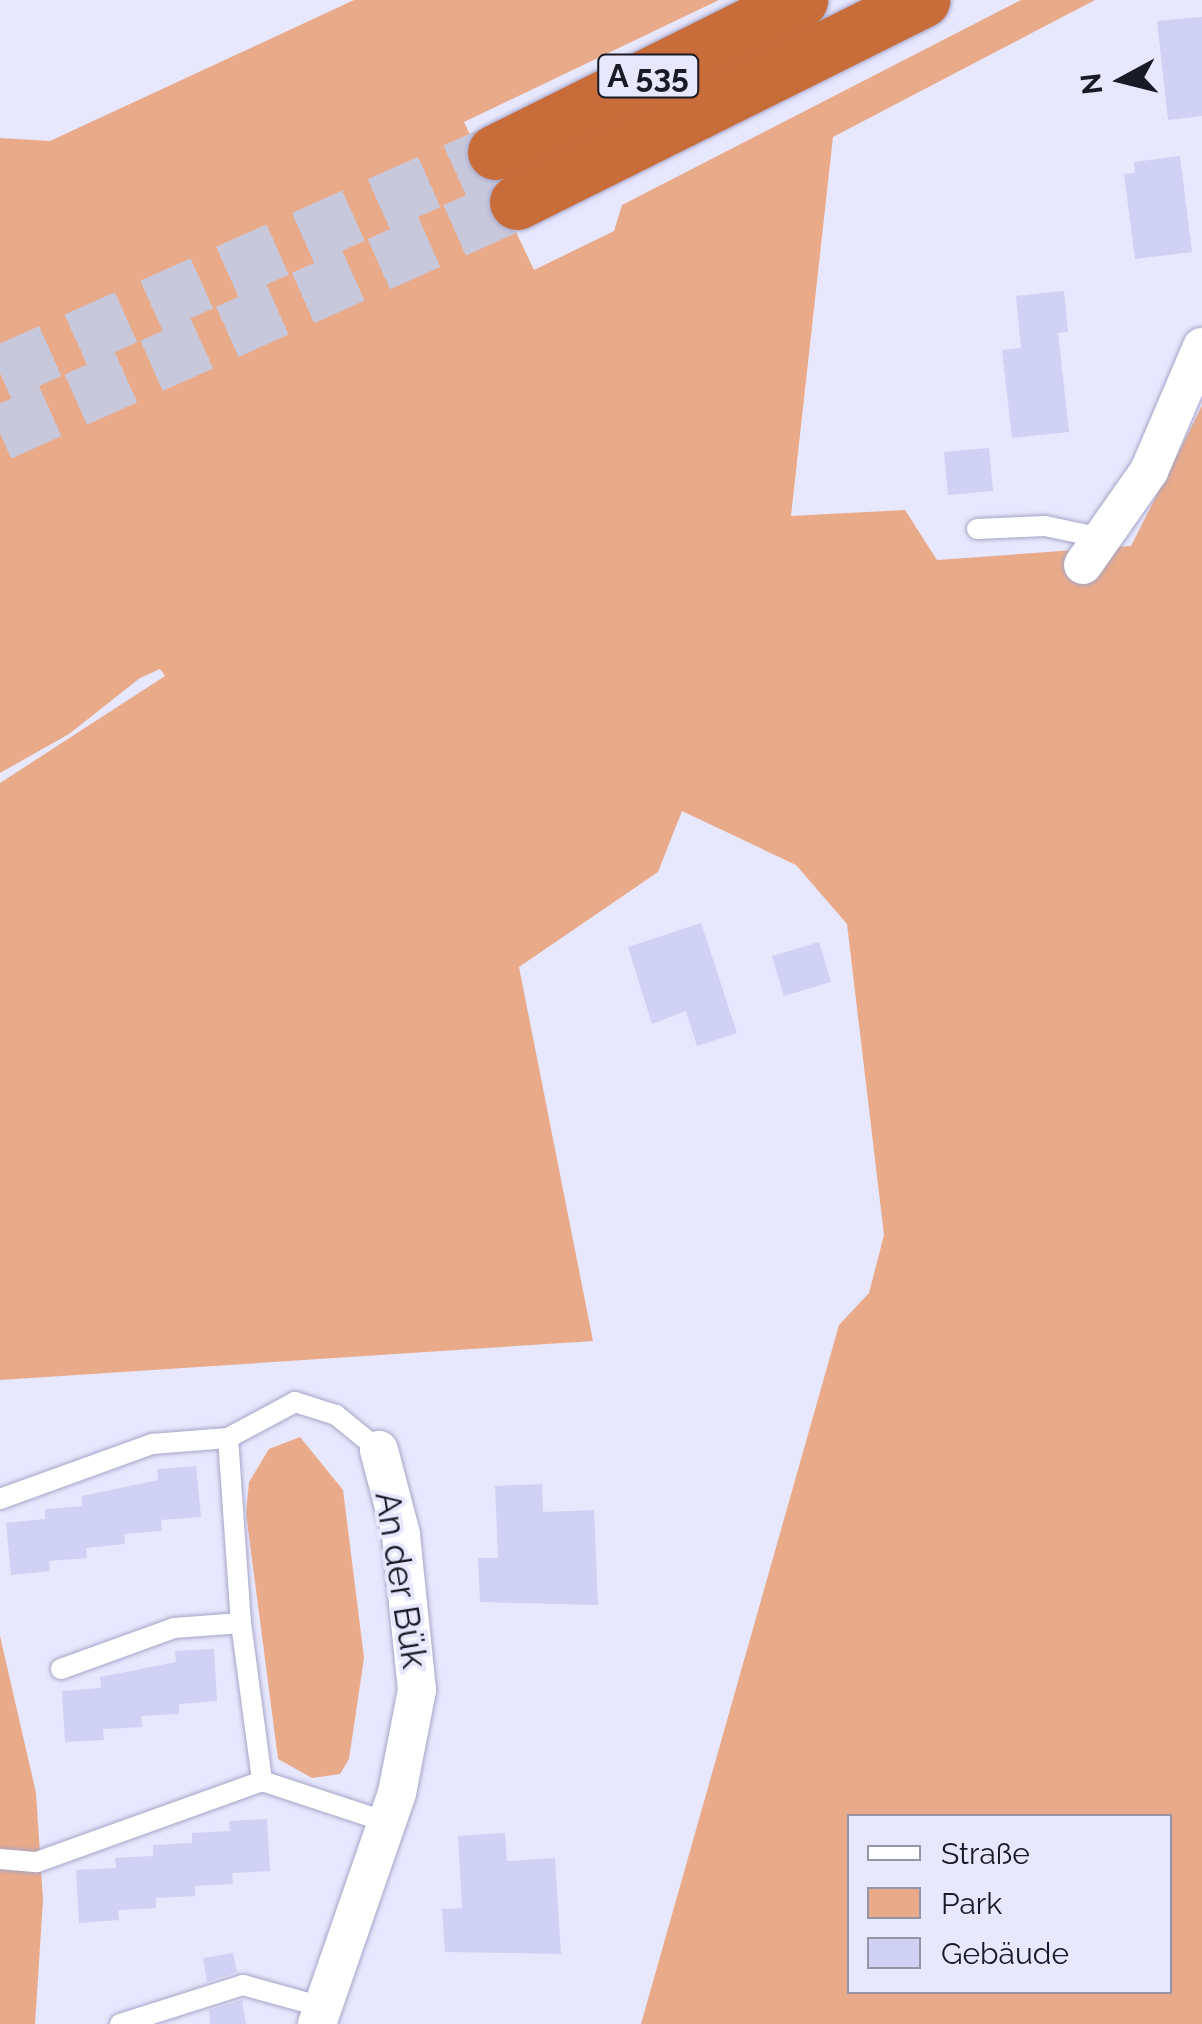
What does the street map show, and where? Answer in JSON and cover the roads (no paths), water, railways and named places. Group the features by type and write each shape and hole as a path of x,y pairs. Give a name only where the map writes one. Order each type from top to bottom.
{"highway":[{"name":"A 535","path":"496,152 800,0"},
{"name":"A 535","path":"517,202 922,0"}],"street":[{"path":"1093,552 1148,471 1202,348"},
{"name":"An der Bük","path":"320,2016 387,1822 417,1690 401,1534 378,1450"}],"lane":[{"path":"977,529 1045,526 1093,552"},
{"name":"An der Bük","path":"0,1499 152,1444 228,1438 296,1402 336,1415 378,1450"},
{"path":"228,1438 241,1623 262,1781"},
{"path":"61,1669 174,1628 241,1623"},
{"path":"4,1861 37,1862 262,1781 387,1822"},
{"name":"An der Bük","path":"120,2024 243,1985 320,2016"}],"tunnel":[{"path":"0,373 495,152"},
{"path":"0,433 517,202"}]}
